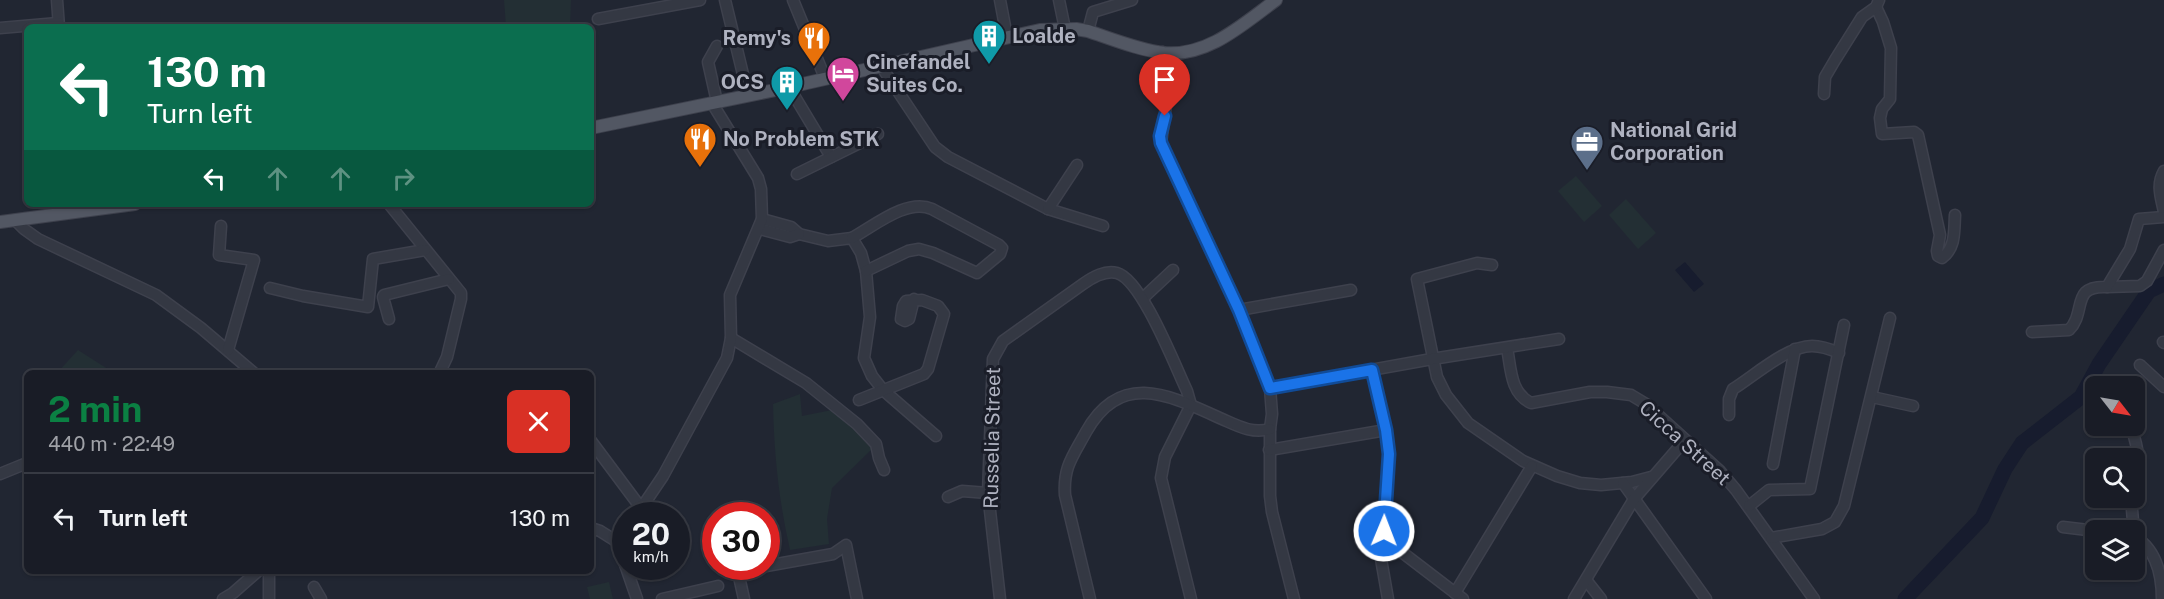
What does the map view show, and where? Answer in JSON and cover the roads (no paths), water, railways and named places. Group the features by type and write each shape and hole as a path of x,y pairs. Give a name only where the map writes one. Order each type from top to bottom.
{"main road":[{"path":"594,128 1040,30 1088,31 1163,52 1177,53 1196,50 1219,40 1276,0"},
{"path":"0,222 69,208 86,207"}],"street":[{"path":"57,0 59,24"},
{"path":"598,19 700,0"},
{"path":"725,0 748,95"},
{"path":"793,0 825,78"},
{"path":"1000,0 1007,37"},
{"path":"1059,0 1065,29"},
{"path":"1088,31 1093,12 1132,0"},
{"path":"1824,94 1825,77 1835,60 1862,17 1878,3 1891,48 1890,99 1882,109 1880,118 1882,134 1914,132 1918,135 1940,236 1937,251 1938,256 1942,258 1949,252 1954,237 1955,215"},
{"path":"0,28 24,27"},
{"path":"645,502 672,460 727,358 731,338 729,295 761,224 761,189 758,178 714,102 708,62 717,46"},
{"path":"1163,52 1167,98 1161,143 1239,310 1270,388 1272,414 1269,496 1294,599"},
{"path":"881,66 935,147 948,157 1048,209 1103,226"},
{"path":"789,87 831,157"},
{"path":"797,174 878,134"},
{"path":"1048,209 1077,165"},
{"path":"2164,171 2159,190 2164,212"},
{"path":"761,224 791,227 799,234 828,241 852,238 904,208 921,205 999,245 1002,251 975,273 933,253 919,249 908,251 866,271"},
{"path":"391,207 461,293 447,357 441,370"},
{"path":"2107,287 2130,249 2138,221 2141,218 2164,217"},
{"path":"15,220 24,230 38,239 156,295 250,370"},
{"path":"221,226 219,255 254,260 228,350"},
{"path":"852,238 861,253 866,271 870,317 864,358 872,376 883,390 936,436"},
{"path":"270,288 363,306 373,259 425,250"},
{"path":"2032,332 2069,330 2076,322 2080,301 2087,290 2097,286 2140,286 2147,281 2164,250"},
{"path":"1492,265 1477,264 1417,279 1432,359 1437,377 1446,394 1468,423 1532,466 1580,483 1601,485 1651,477"},
{"path":"1143,298 1173,270"},
{"name":"Russelia Street","path":"1000,599 988,493 993,360 1003,341 1093,277 1104,273 1117,273 1129,280 1143,298 1187,391 1191,405"},
{"path":"389,319 383,296 449,279"},
{"path":"1239,310 1351,290"},
{"path":"859,400 924,375 928,369 944,314 938,306 914,299"},
{"path":"1771,538 1822,528 1835,522 1845,506 1890,318"},
{"path":"1749,506 1769,490 1810,489 1844,325"},
{"path":"731,338 806,383 857,424 876,444 884,470"},
{"path":"1270,388 1559,339"},
{"path":"1729,415 1729,399 1733,389 1795,349 1810,346 1825,347 1839,353"},
{"name":"Cicca Street","path":"1507,348 1515,390 1531,403 1590,392 1607,392 1631,395 1655,411 1719,470 1749,506 1814,599"},
{"path":"1773,464 1795,349"},
{"path":"2140,365 2164,387"},
{"path":"1372,370 1386,430 1389,461 1385,484 1381,559 1388,599"},
{"path":"1090,599 1065,495 1064,482 1068,464 1094,418 1103,408 1114,401 1147,392 1191,405 1252,432 1270,429"},
{"path":"1872,397 1913,406"},
{"path":"1191,405 1165,457 1161,478 1191,599"},
{"path":"1269,450 1386,430"},
{"path":"1574,599 1634,499 1685,440"},
{"path":"594,446 631,502"},
{"path":"0,474 24,464"},
{"path":"1384,531 1399,550 1459,596 1532,466"},
{"path":"1623,483 1707,599"},
{"path":"948,497 962,491 988,493"},
{"path":"2063,527 2085,530"},
{"path":"594,529 612,539"},
{"path":"2145,543 2156,563 2161,580 2162,599"},
{"path":"780,564 832,554 846,545 858,599"},
{"path":"1381,559 1399,550"},
{"path":"223,599 255,574"},
{"path":"269,574 269,599"},
{"path":"630,580 637,599"},
{"path":"740,580 744,599"},
{"path":"1586,580 1601,599"},
{"path":"662,599 718,586"},
{"path":"314,587 321,599"}],"water":[{"path":"1685,262 1704,284 1694,292 1675,270"}],"waterway":[{"path":"1905,599 1982,518 2005,469 2022,443 2081,397 2099,364 2149,291 2164,284"}],"place":[{"name":"Loalde","path":"989,65"},
{"name":"Remy's","path":"814,67"},
{"name":"Cinefandel Suites Co.","path":"843,102"},
{"name":"OCS","path":"787,111"},
{"name":"No Problem STK","path":"700,168"},
{"name":"National Grid Corporation","path":"1587,171"}]}
